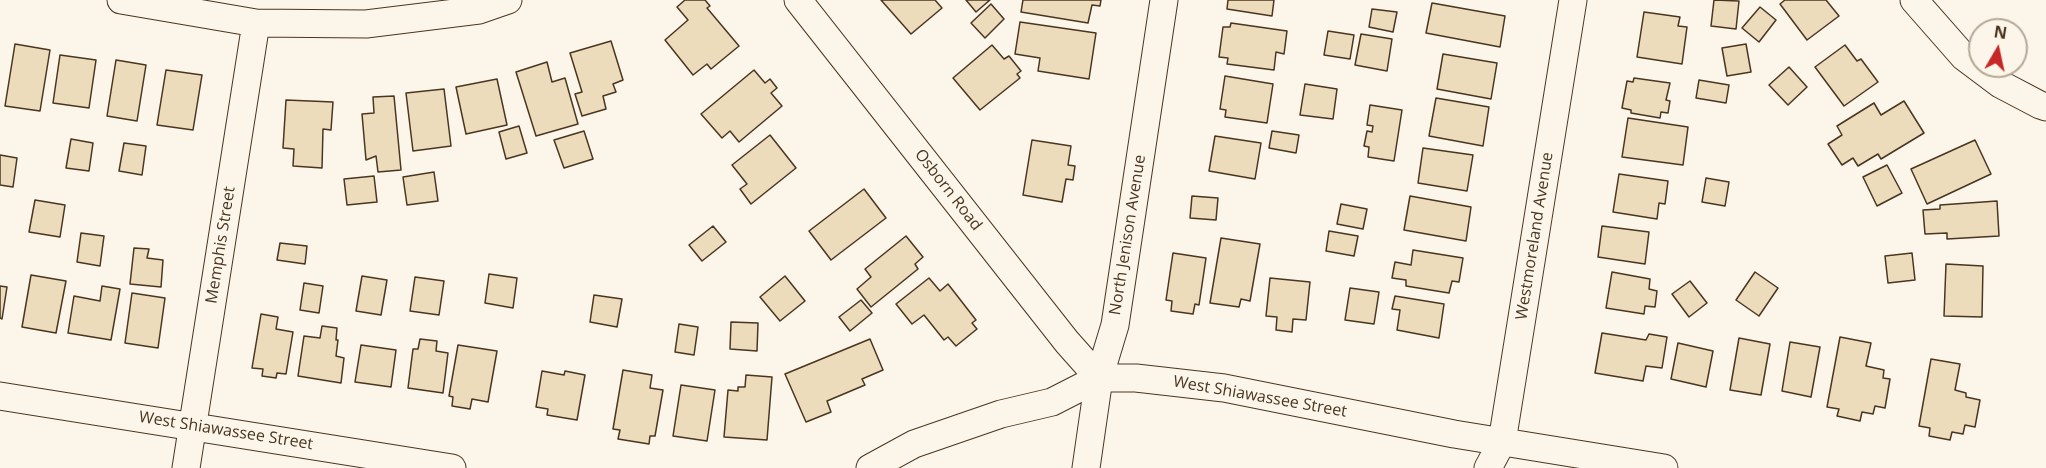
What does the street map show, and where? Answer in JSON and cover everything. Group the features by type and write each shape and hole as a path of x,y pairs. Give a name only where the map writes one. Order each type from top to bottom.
{"street":[{"path":"121,0 256,23 366,24 479,10 508,0"},
{"name":"Osborn Road","path":"798,0 1067,342 1099,378"},
{"name":"North Jenison Avenue","path":"1086,468 1099,378 1115,325 1164,0"},
{"name":"Westmoreland Avenue","path":"1488,468 1502,442 1573,0"},
{"path":"1914,0 1964,57 2000,84 2046,107"},
{"name":"Memphis Street","path":"186,468 256,23"},
{"name":"West Shiawassee Street","path":"870,468 914,444 1001,414 1052,402 1099,378 1136,378 1224,388 1502,442 1664,468"},
{"name":"West Shiawassee Street","path":"0,396 194,425 453,468"}],"building":[{"path":"685,0 705,0 710,6 707,8 739,46 711,69 707,64 693,75 665,40 688,20 677,7"},
{"path":"881,0 935,0 942,8 911,34"},
{"path":"966,0 990,0 976,12"},
{"path":"1023,0 1101,0 1100,6 1092,5 1088,23 1021,12"},
{"path":"1228,0 1274,0 1272,16 1227,9"},
{"path":"1714,0 1739,1 1736,29 1711,26"},
{"path":"1785,0 1826,0 1839,16 1807,40 1780,4"},
{"path":"1432,3 1505,16 1500,47 1426,33"},
{"path":"991,4 1004,19 985,38 971,23"},
{"path":"1760,7 1776,20 1759,42 1742,28"},
{"path":"1372,9 1397,12 1393,32 1369,27"},
{"path":"1644,12 1680,17 1678,26 1687,27 1682,64 1637,57"},
{"path":"1020,22 1096,33 1089,79 1038,71 1040,58 1015,54"},
{"path":"1231,23 1287,31 1284,54 1276,52 1274,70 1227,64 1228,58 1219,57 1223,27 1230,27"},
{"path":"1328,31 1354,35 1350,59 1324,55"},
{"path":"1361,34 1392,39 1387,71 1355,65"},
{"path":"611,41 623,80 613,84 616,92 603,96 606,109 582,116 575,94 582,92 570,53"},
{"path":"15,44 50,50 40,111 5,106"},
{"path":"1746,44 1751,72 1727,76 1722,48"},
{"path":"992,45 1004,59 1009,56 1021,71 1017,74 1020,78 980,110 953,78"},
{"path":"1845,45 1857,61 1861,59 1878,82 1844,106 1815,67"},
{"path":"1443,54 1497,63 1491,99 1437,89"},
{"path":"60,55 96,60 89,108 53,103"},
{"path":"116,60 146,65 137,121 107,116"},
{"path":"547,62 552,82 565,78 578,124 536,136 516,72"},
{"path":"1789,67 1807,87 1788,105 1769,85"},
{"path":"166,70 202,75 193,130 157,125"},
{"path":"754,70 765,83 770,79 777,88 771,93 782,106 739,142 730,131 722,138 701,114"},
{"path":"1225,76 1273,84 1267,123 1225,117 1226,110 1220,109"},
{"path":"1634,78 1670,83 1666,100 1670,101 1668,113 1661,112 1660,118 1631,113 1631,110 1622,108 1627,81 1633,82"},
{"path":"497,79 507,125 466,134 456,87"},
{"path":"1699,80 1729,85 1726,103 1696,98"},
{"path":"1305,84 1337,89 1333,119 1300,115"},
{"path":"444,89 451,146 413,151 406,93"},
{"path":"394,96 401,170 378,172 376,156 366,160 362,114 374,113 373,97"},
{"path":"1436,98 1489,107 1483,146 1429,136"},
{"path":"286,100 333,102 331,130 323,129 322,168 293,166 294,149 283,148"},
{"path":"1904,101 1924,133 1881,159 1878,154 1858,166 1853,158 1842,165 1828,144 1842,135 1837,126 1874,103 1881,115"},
{"path":"1370,105 1402,110 1394,161 1368,157 1369,147 1364,146 1367,131 1372,132 1373,126 1367,125"},
{"path":"1628,118 1688,127 1683,165 1622,157"},
{"path":"519,126 527,153 506,159 499,132"},
{"path":"584,131 593,159 564,168 554,140"},
{"path":"1272,131 1299,135 1296,153 1269,148"},
{"path":"770,135 796,168 751,204 740,189 747,184 732,165"},
{"path":"1215,136 1261,143 1255,179 1209,171"},
{"path":"71,139 93,143 89,171 66,168"},
{"path":"1032,140 1071,146 1068,165 1075,166 1073,180 1066,179 1062,202 1023,195"},
{"path":"1975,140 1991,174 1927,204 1911,169"},
{"path":"124,143 146,146 142,175 119,171"},
{"path":"1423,148 1473,155 1467,191 1418,183"},
{"path":"0,155 17,158 13,187 0,185"},
{"path":"1887,165 1902,193 1877,206 1863,177"},
{"path":"434,172 438,201 407,205 403,177"},
{"path":"1619,174 1668,181 1665,204 1659,203 1657,219 1613,212"},
{"path":"374,176 377,202 347,205 344,179"},
{"path":"1706,178 1729,182 1725,206 1702,202"},
{"path":"864,189 886,218 831,260 809,231"},
{"path":"1192,196 1218,198 1216,220 1190,218"},
{"path":"1410,196 1471,207 1466,241 1404,230"},
{"path":"35,200 65,205 60,237 29,232"},
{"path":"1997,201 1999,236 1947,239 1947,233 1925,234 1923,210 1940,209 1940,205"},
{"path":"1341,204 1367,209 1363,229 1337,224"},
{"path":"713,226 726,242 702,261 689,245"},
{"path":"1602,226 1649,232 1645,264 1598,257"},
{"path":"1329,231 1358,236 1354,256 1326,251"},
{"path":"81,233 104,236 100,266 77,262"},
{"path":"906,236 923,257 915,264 918,269 871,307 857,289 871,277 865,269"},
{"path":"1221,238 1260,244 1250,301 1241,299 1239,307 1210,303"},
{"path":"280,243 307,246 305,264 277,260"},
{"path":"134,248 149,249 147,258 163,260 161,287 130,284"},
{"path":"1413,250 1463,258 1459,282 1452,281 1449,293 1406,286 1406,280 1392,278 1395,262 1411,265"},
{"path":"1173,253 1206,258 1199,305 1195,304 1193,314 1171,311 1172,301 1166,300"},
{"path":"1912,253 1915,280 1888,283 1885,256"},
{"path":"1946,264 1983,266 1982,317 1944,316"},
{"path":"1612,272 1650,279 1649,289 1657,291 1655,307 1645,306 1644,314 1606,308"},
{"path":"1755,272 1778,288 1759,316 1736,300"},
{"path":"489,274 517,278 513,308 485,303"},
{"path":"31,275 66,281 56,333 22,327"},
{"path":"362,276 387,280 381,315 356,311"},
{"path":"785,276 805,301 780,321 760,297"},
{"path":"415,277 444,281 439,315 410,311"},
{"path":"929,278 940,291 948,284 976,320 972,323 977,329 956,346 948,337 944,340 924,315 912,324 896,304"},
{"path":"1270,278 1310,282 1306,320 1293,319 1292,332 1276,330 1277,317 1266,316"},
{"path":"1690,281 1707,303 1689,317 1672,294"},
{"path":"304,283 323,286 319,313 300,310"},
{"path":"0,286 7,287 2,319 0,318"},
{"path":"102,286 120,289 111,340 68,333 74,296 100,301"},
{"path":"1350,288 1379,292 1374,324 1345,320"},
{"path":"132,293 165,298 158,348 125,343"},
{"path":"594,295 622,299 617,327 590,322"},
{"path":"1395,296 1444,304 1439,338 1397,330 1400,310 1392,309"},
{"path":"861,300 872,313 850,331 839,317"},
{"path":"261,314 278,317 276,329 293,332 286,374 277,373 276,378 262,376 263,369 252,368"},
{"path":"731,322 758,323 757,351 730,349"},
{"path":"679,324 698,327 694,355 675,352"},
{"path":"322,326 337,328 336,356 344,358 341,383 298,376 304,336 320,338"},
{"path":"1602,333 1646,340 1649,334 1667,337 1662,368 1646,366 1643,381 1595,373"},
{"path":"1840,337 1871,343 1866,366 1884,370 1883,378 1890,379 1885,408 1875,406 1873,414 1862,412 1860,421 1837,416 1839,409 1827,407"},
{"path":"1739,338 1770,344 1761,395 1730,390"},
{"path":"420,339 437,341 436,351 448,353 443,393 408,388 413,349 418,349"},
{"path":"870,339 883,370 862,379 865,385 827,401 831,412 806,422 785,374"},
{"path":"1790,342 1820,347 1811,397 1782,391"},
{"path":"1678,343 1713,351 1706,387 1671,379"},
{"path":"361,345 396,350 391,387 355,382"},
{"path":"458,345 497,351 488,402 472,399 470,409 452,406 453,397 449,396"},
{"path":"1931,359 1960,364 1955,390 1966,393 1966,397 1980,400 1975,427 1965,425 1963,434 1952,432 1950,440 1929,436 1930,428 1919,426"},
{"path":"623,370 652,375 650,388 663,390 655,436 650,436 649,444 618,439 620,430 613,429"},
{"path":"542,371 564,375 565,371 585,375 577,420 547,415 548,409 536,407"},
{"path":"746,375 772,377 767,440 724,437 728,390 738,391 738,387 745,387"},
{"path":"681,385 715,390 707,441 673,436"}]}
